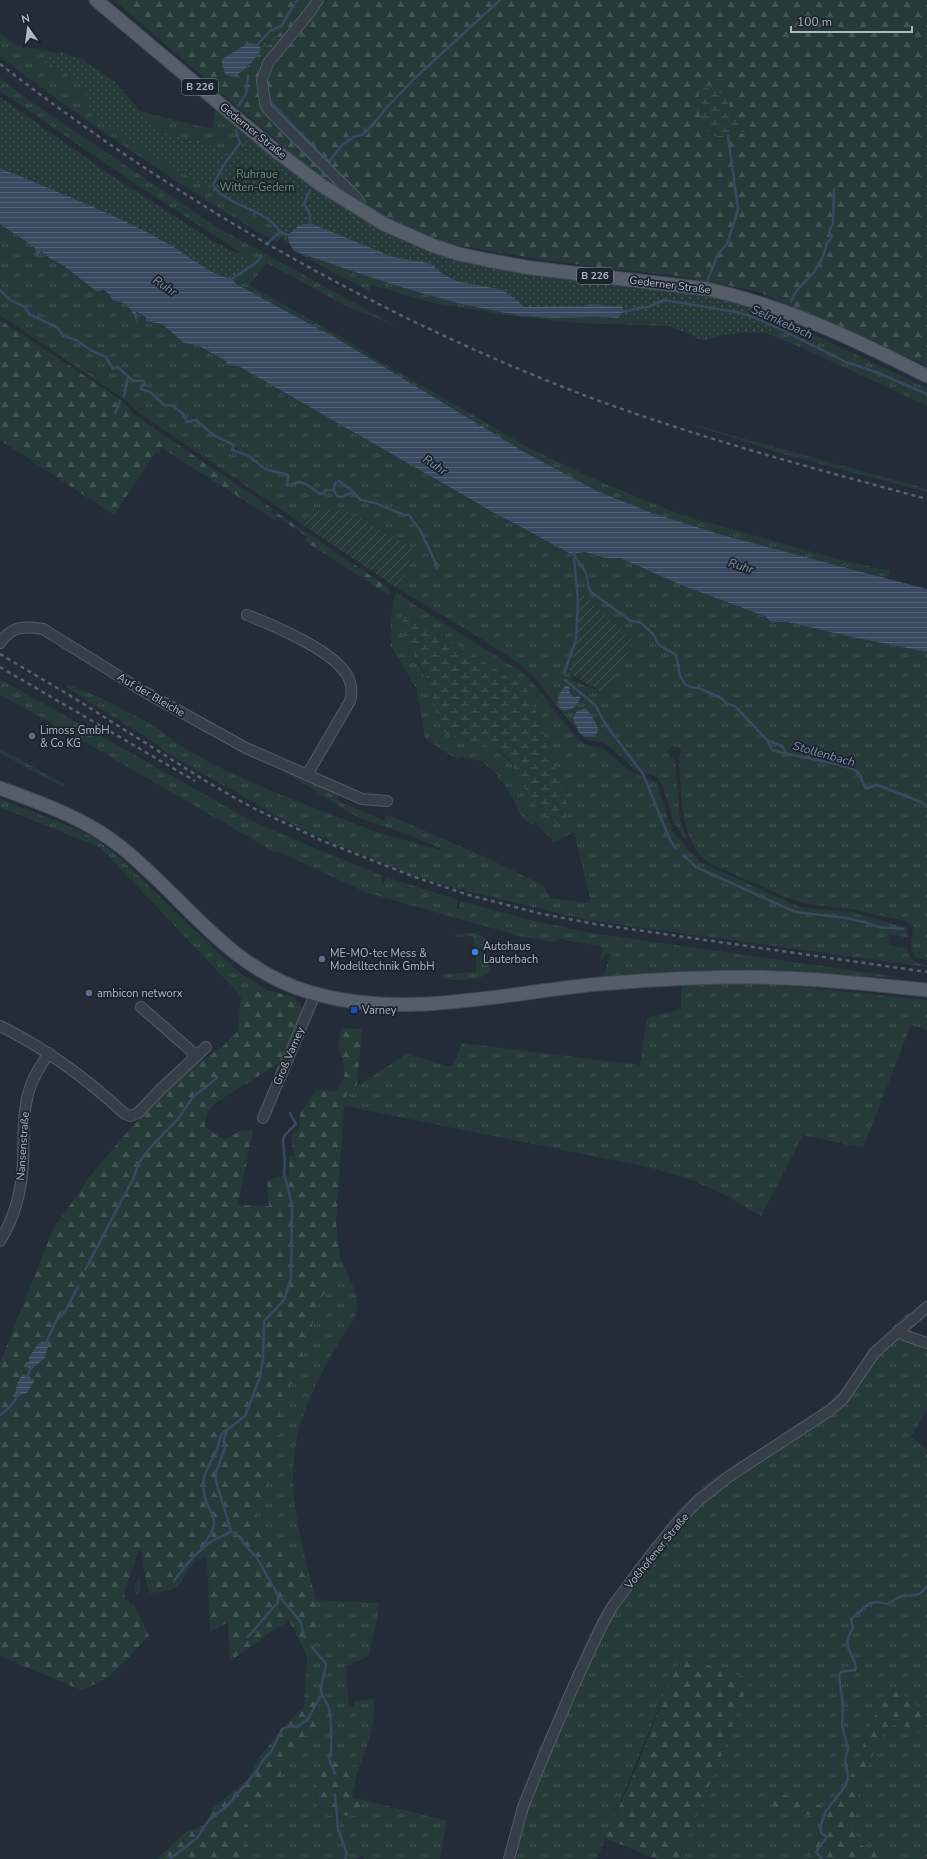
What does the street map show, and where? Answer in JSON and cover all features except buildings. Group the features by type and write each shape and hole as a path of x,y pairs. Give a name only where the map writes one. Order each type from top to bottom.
{"main road":[{"name":"Gederner Straße","path":"96,0 276,151 359,210 406,235 459,254 531,268 707,289 756,301 810,321 867,346 927,376"},
{"path":"0,788 56,809 106,835 143,866 219,940 244,961 270,977 315,994 362,1002 436,1004 587,985 665,980 753,977 851,983 927,990"}],"street":[{"name":"Gederner Straße","path":"318,0 268,63 262,80 265,103 267,108 284,126 355,196 360,203 359,210"},
{"path":"247,615 271,624 325,654 335,661 346,673 352,689 350,701 307,775"},
{"name":"Auf der Bleiche","path":"0,643 11,630 25,627 43,629 143,692 267,759 362,799 387,801"},
{"name":"Groß Varney","path":"263,1118 315,994"},
{"path":"141,1006 197,1056"},
{"path":"0,1026 49,1053 90,1082 125,1114 130,1116 138,1114 146,1107 160,1089 206,1047"},
{"name":"Nansenstraße","path":"0,1241 14,1210 20,1186 24,1117 29,1091 36,1073 49,1053"},
{"name":"Voßhöfener Straße","path":"509,1859 523,1807 577,1678 603,1623 650,1556 676,1524 711,1490 728,1477 830,1410 843,1399 876,1352 898,1330 927,1307"},
{"path":"898,1330 904,1335 927,1343"}],"green space":[{"path":"114,0 927,0 927,366 757,291 672,275 597,267 438,242 397,224 327,184","holes":["258,44 261,49 255,59 246,68 223,68 222,63"]},
{"path":"270,31 281,31 270,45 260,48 258,44"},
{"path":"0,33 15,45 83,58 116,103 154,115 212,129 215,110 289,170 293,217 277,243 206,200 136,154 0,57"},
{"name":"Ruhraue Witten-Gedern","path":"61,51 90,65 115,82 155,128 160,131 169,135 193,139 219,151 234,155 240,152 245,145 248,131 329,197 358,216 405,239 719,297 781,315 773,333 738,333 704,341 661,322 600,313 548,316 311,255 283,239 271,225 166,164 87,111 86,87 42,60"},
{"path":"0,78 23,96 215,226 396,326 348,307 267,263 249,285 346,340 531,449 603,483 682,515 841,560 890,571 888,578 741,540 668,519 597,491 498,438 326,333 236,284 235,281 229,278 240,252 131,181 0,91"},
{"path":"709,85 723,95 745,133 728,136 710,136 697,109 699,92"},
{"path":"0,97 109,174 210,239 257,264 246,273 229,281 0,178"},
{"path":"375,118 378,118 378,123 366,136 363,136 363,127"},
{"path":"0,224 34,247 37,253 35,256 42,252 91,285 96,291 108,294 113,301 118,301 129,307 136,323 136,311 146,319 162,324 184,343 199,346 226,361 227,365 240,367 524,529 578,552 605,558 620,558 686,587 765,616 771,622 788,622 847,636 927,652 927,960 914,957 911,947 913,927 906,921 851,909 808,904 790,899 711,864 700,855 692,843 687,830 682,802 679,759 681,750 678,747 673,746 667,751 671,758 675,760 680,820 687,838 685,839 674,823 663,786 657,777 635,770 607,744 585,739 537,680 520,664 477,636 397,588 415,550 328,511 318,511 302,524 138,412 124,399 0,315","holes":["580,592 601,692 572,680 569,673 576,644","570,689 571,697 579,696 558,703"]},
{"path":"294,251 408,289 466,305 525,316 548,318 618,318 622,314 751,310 804,330 927,388 927,406 805,349 755,329 578,323 505,315 434,303 371,285 369,291"},
{"path":"0,320 120,399 136,416 273,509 271,513 275,515 276,512 386,586 389,589 389,595 305,541 307,537 277,517 275,520 162,448 158,454 156,452 114,515 0,440"},
{"path":"680,421 927,489 927,492 793,457"},
{"path":"333,508 348,512 415,550 397,588 302,524 318,511 328,511"},
{"path":"580,592 634,641 606,691 601,692 569,673 576,644"},
{"path":"396,593 522,672 530,679 575,736 584,744 602,748 630,771 657,783 672,831 700,862 800,907 852,912 907,928 908,937 888,935 889,946 906,948 914,960 927,965 927,967 587,920 464,891 465,888 462,887 461,890 415,876 329,841 325,836 323,838 304,831 165,752 152,741 66,687 67,684 99,697 153,725 178,744 216,766 274,792 376,832 451,853 409,835 357,817 280,769 337,794 339,801 385,821 385,815 393,817 487,858 544,886 550,898 591,903 574,832 554,842 534,822 532,825 521,815 508,789 497,778 498,775 481,761 461,757 457,759 425,738 417,689 390,645 392,635 390,624 394,596","holes":["403,614 409,615 526,688 530,695 514,767 508,760 493,749 476,742 449,735 442,729 429,684 407,644"]},
{"path":"403,613 409,615 526,688 530,695 567,804 569,812 563,821 553,821 545,817 537,809 514,767 503,753 448,735 443,730 439,722 426,676 408,645 403,626"},
{"path":"0,679 248,819 383,876 381,882 383,884 386,877 458,900 456,908 458,909 461,901 530,920 591,933 906,978 745,971 670,972 603,976 611,954 606,954 600,961 603,947 560,939 554,942 523,937 365,892 277,851 276,853 104,753 0,695"},
{"path":"0,749 65,784 63,787 0,753"},
{"path":"0,799 77,829 99,841 121,859 239,972 267,990 241,996 101,848 0,807"},
{"path":"473,933 480,935 486,940 488,949 475,948 473,936 455,937 455,934"},
{"path":"476,953 488,953 490,967 486,975 461,980 443,980 443,974 476,972"},
{"path":"761,983 927,1000 927,1030 911,1025 863,1148 803,1135 761,1216 723,1194 692,1180 648,1167 344,1106 347,1092 407,1054 446,1066 453,1066 462,1043 640,1065 647,1018 681,1009 681,985"},
{"path":"267,990 294,997 305,1010 284,1060 217,1102 209,1110 206,1116 205,1127 224,1140 240,1131 253,1130 238,1205 269,1206 267,1180 289,1175 289,1155 294,1156 291,1136 299,1129 300,1113 317,1089 334,1092 343,1080 344,1071 339,1046 341,1028 362,1029 357,1085 347,1092 344,1106 336,1222 340,1258 333,1278 320,1301 305,1348 280,1412 276,1452 268,1485 256,1515 310,1578 316,1600 318,1625 307,1656 289,1620 230,1661 228,1622 210,1633 207,1557 194,1562 181,1582 171,1590 149,1593 141,1549 139,1549 124,1595 129,1602 134,1605 149,1636 107,1679 81,1690 0,1656 0,1363 53,1229 91,1175 129,1130 172,1085 193,1066 221,1048 238,1031 241,996"},
{"path":"340,1258 355,1292 358,1306 357,1312 329,1360 306,1406 296,1444 294,1461 293,1478 296,1512 310,1578 256,1515 268,1485 276,1452 280,1412 305,1348 320,1301 333,1278"},
{"path":"908,1312 912,1315 834,1402 734,1468 637,1568 540,1753 535,1753 542,1743 588,1638 602,1612 626,1577 679,1509 708,1482 825,1406 840,1392 868,1352"},
{"path":"898,1337 927,1345 927,1410 911,1437 927,1449 927,1716 895,1688 886,1697 865,1738 859,1765 827,1807 775,1792 772,1806 822,1818 819,1826 818,1840 811,1854 813,1859 678,1859 716,1769 749,1679 683,1657 670,1679 597,1859 513,1859 518,1839 524,1825 521,1823 530,1796 608,1620 638,1578 690,1514 721,1486 823,1419 878,1355"},
{"path":"139,1577 141,1589 139,1593 136,1594 134,1587"},
{"path":"316,1600 380,1603 369,1656 346,1666 349,1707 354,1706 354,1701 374,1699 372,1728 367,1746 357,1774 354,1762 347,1766 338,1760 325,1767 315,1770 315,1789 318,1807 329,1816 361,1815 360,1799 447,1821 440,1859 364,1859 361,1855 359,1859 246,1859 246,1816 284,1771 319,1700 304,1706 307,1656 318,1625"},
{"path":"683,1657 750,1679 716,1769 678,1859 656,1859 605,1838 637,1767 670,1679"},
{"path":"895,1688 927,1716 927,1737 900,1724 887,1727 873,1754 861,1784 855,1814 855,1829 858,1844 896,1859 813,1859 811,1854 818,1840 822,1818 772,1806 765,1800 770,1791 827,1807 859,1765 865,1738 873,1719 886,1697"},
{"path":"319,1699 321,1733 302,1737 284,1771 246,1816 246,1859 157,1859 184,1833 205,1825 213,1808 248,1779 258,1759 290,1720 304,1706"},
{"path":"900,1724 927,1737 927,1856 925,1859 896,1859 858,1844 855,1829 857,1798 873,1755 887,1727"},
{"path":"338,1760 347,1765 354,1762 357,1774 352,1797 360,1799 362,1815 329,1816 319,1807 315,1789 315,1770 325,1767"}],"water":[{"path":"248,43 258,44 261,49 255,58 249,66 236,75 231,77 225,74 222,59"},
{"name":"Ruhr","path":"0,168 86,204 149,233 169,244 200,265 225,277 232,278 236,284 336,338 524,452 597,491 652,513 722,535 927,589 927,652 847,636 788,622 771,622 765,616 686,587 620,558 605,558 585,552 571,554 493,512 240,367 227,365 226,361 199,346 184,343 162,324 146,321 146,318 136,311 137,323 131,310 126,305 118,301 113,301 110,295 103,290 98,292 64,266 42,252 40,252 37,257 35,256 34,253 37,253 34,247 0,224"},
{"path":"310,223 393,257 429,263 443,274 456,281 503,290 525,307 583,306 593,304 611,306 622,305 623,312 618,318 560,318 525,316 466,305 408,289 294,251 289,243 288,235 300,225"},
{"path":"566,686 569,686 571,697 579,696 580,698 575,707 570,710 561,710 558,701 560,694"},
{"path":"586,708 595,721 598,730 597,734 585,737 579,733 573,718 577,711"},
{"path":"44,1342 48,1346 44,1359 30,1370 28,1368 29,1357 39,1343"},
{"path":"23,1374 35,1380 27,1393 18,1396 16,1387"}],"waterway":[{"path":"329,162 342,145 355,136 362,135 372,126 387,107 415,78 500,0"},
{"path":"258,44 270,31 281,26 294,5"},
{"path":"238,106 246,94 248,75"},
{"path":"268,99 324,158 330,161"},
{"path":"236,131 240,143 225,163 213,185 228,199 266,217 280,232"},
{"path":"708,279 718,254 727,244 738,210 728,136"},
{"path":"322,174 324,170"},
{"path":"791,301 797,290 814,272 823,257 827,243 831,238 829,231 833,224 834,189"},
{"path":"310,191 304,203 310,215 310,223"},
{"name":"Selmkebach","path":"269,242 280,232 288,235"},
{"name":"Selmkebach","path":"230,280 257,262 261,256"},
{"path":"0,290 9,299 25,307 29,314 58,328 63,336 76,340 92,351 106,357 113,369 118,367 133,381 144,381 145,385 141,386 141,389 150,392 164,405 173,406 183,414 187,422 196,420 215,436 234,445 232,450 249,456 265,469 288,475 287,486 299,482 306,484 320,494 324,493 325,490 334,490 337,496 341,497 353,492 361,500 375,503 404,515 409,515 420,530 437,568"},
{"name":"Selmkebach","path":"623,312 649,307 664,300 736,312 751,316 846,362 876,372 927,394"},
{"path":"124,396 128,377"},
{"path":"115,413 120,401"},
{"path":"334,490 335,483 339,481 354,492"},
{"name":"Stollenbach","path":"573,550 575,557 586,572 588,587 591,592 631,621 640,622 653,634 659,645 676,655 680,676 685,684 690,687 699,688 721,698 727,704 735,706 767,740 782,746 787,754 846,767 858,772 866,789 876,785 880,786 921,802 927,807"},
{"path":"564,673 576,640 578,601 574,558"},
{"path":"565,680 595,705 606,725 643,774 670,840 676,849"},
{"path":"767,740 772,750 787,754"},
{"path":"683,855 696,867 795,912 846,918 879,927 903,929"},
{"path":"85,1270 134,1177 138,1164 149,1149 178,1119 193,1097 217,1078"},
{"path":"290,1113 296,1124 284,1136 283,1140 285,1163 284,1174 292,1204 291,1278 284,1300 264,1321 263,1358 260,1377 245,1416 227,1430 224,1440 225,1448 216,1472 216,1481 231,1531 240,1537 257,1558 278,1595 300,1621 305,1638"},
{"path":"45,1345 57,1319 66,1310 78,1287"},
{"path":"27,1378 31,1368"},
{"path":"0,1415 6,1411 19,1393"},
{"path":"200,1551 214,1524 213,1515 204,1493 203,1486 205,1475 216,1452 220,1437 226,1430"},
{"path":"174,1581 196,1554 212,1541 231,1531"},
{"name":"Stollenbach","path":"822,1859 816,1852 827,1837 821,1833 820,1827 826,1811 846,1785 848,1776 845,1760 848,1748 842,1725 843,1706 839,1676 841,1672 855,1670 856,1668 847,1645 849,1635 853,1628 851,1619 870,1603 877,1602 888,1604 900,1597 918,1595 927,1586"},
{"path":"248,1637 278,1602 278,1595"},
{"path":"312,1647 326,1664 321,1692 329,1709 331,1727 329,1759 335,1774"},
{"path":"170,1859 197,1838 209,1820 227,1806 271,1752 282,1729 291,1726 297,1727 308,1719 322,1693"},
{"path":"335,1794 338,1829 347,1854 345,1859"}],"railway":[{"path":"0,64 139,164 211,210 285,254 436,332 514,367 635,414 759,453 927,499"},
{"path":"0,654 74,698 209,783 251,807 323,841 420,879 469,895 538,913 595,924 927,972"},
{"path":"0,667 195,781"}],"place":[{"name":"Limoss GmbH & Co KG","path":"32,736"},
{"name":"Autohaus Lauterbach","path":"475,952"},
{"name":"ME-MO-tec Mess & Modelltechnik GmbH","path":"322,959"},
{"name":"ambicon networx","path":"89,993"},
{"name":"Varney","path":"354,1010"}]}
